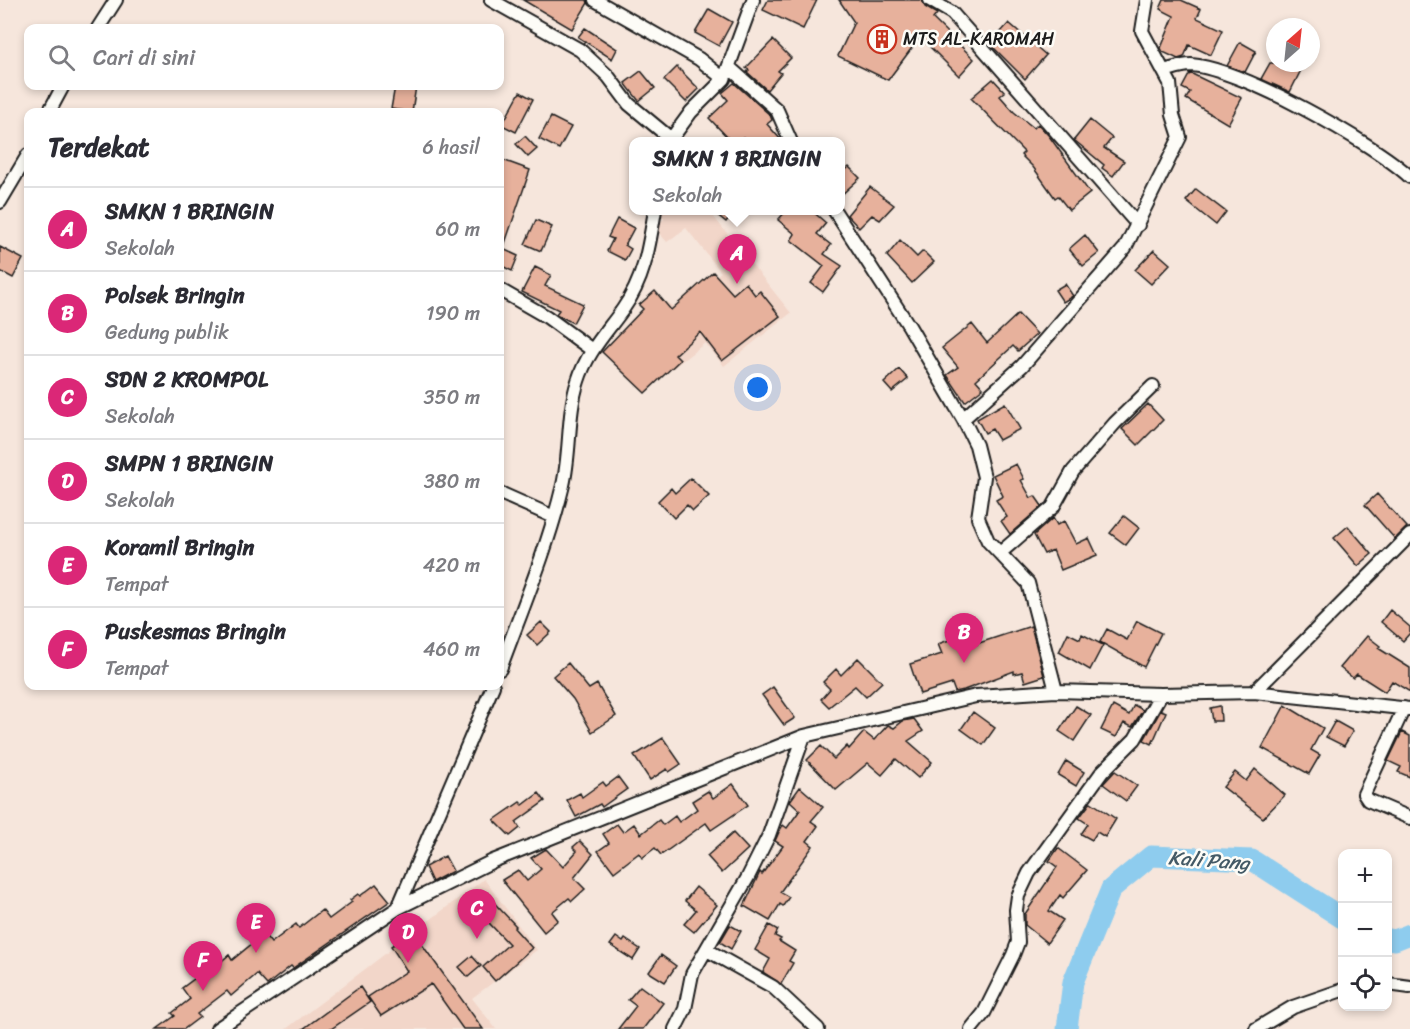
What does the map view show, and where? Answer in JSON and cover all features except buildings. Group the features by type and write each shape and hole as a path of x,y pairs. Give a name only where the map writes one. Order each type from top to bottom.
{"street":[{"path":"101,24 116,0"},
{"path":"491,0 580,50 608,76 629,104 667,137"},
{"path":"596,0 727,73 777,110 789,137"},
{"path":"672,137 691,112 727,73 753,0"},
{"path":"930,0 952,13 1138,225"},
{"path":"963,419 1029,357 1125,248 1180,137 1173,116 1170,83 1142,30 1147,0"},
{"path":"1164,71 1188,65 1221,72 1245,82 1290,102 1365,144 1394,162 1410,177"},
{"path":"51,108 61,90"},
{"path":"0,202 24,163"},
{"path":"504,657 554,517 564,482 577,383 592,350 624,308 639,280 648,258 654,215"},
{"path":"837,215 909,327 976,445 984,477 978,518 988,541 1028,583 1056,691"},
{"path":"504,292 547,317 592,350"},
{"path":"1000,553 1053,507 1073,471 1115,423 1153,386"},
{"path":"504,495 554,517"},
{"path":"1254,692 1410,535"},
{"path":"398,908 492,690"},
{"path":"217,1029 398,908 493,861 804,736 976,696 1056,691 1161,694 1254,692 1407,709 1364,794 1368,800 1410,818"},
{"path":"971,1029 984,1013 1018,942 1016,910 1018,896 1029,873 1102,772 1135,738 1161,694"},
{"path":"675,1029 685,1009 692,974 769,835 804,736"},
{"path":"707,950 773,987 818,1029"},
{"path":"1392,985 1410,987"},
{"path":"1256,1029 1293,1007 1338,991"}],"shaded area":[{"path":"661,215 712,215 791,313 724,366 705,343 650,386 656,296 676,308 721,272 686,228 667,242 654,227 664,219"},
{"path":"484,879 537,950 472,998 496,1029 286,1029"}],"waterway":[{"name":"Kali Pang","path":"1067,1029 1073,982 1111,889 1151,856 1252,860 1338,915"},
{"name":"Kali Pang","path":"1392,940 1410,934"}],"place":[{"name":"MTS AL-KAROMAH","path":"882,39"},
{"name":"SMKN 1 BRINGIN","path":"737,284"},
{"name":"Polsek Bringin","path":"964,663"},
{"name":"SDN 2 KROMPOL","path":"477,939"},
{"name":"Koramil Bringin","path":"256,953"},
{"name":"SMPN 1 BRINGIN","path":"408,963"},
{"name":"Puskesmas Bringin","path":"203,991"}]}
